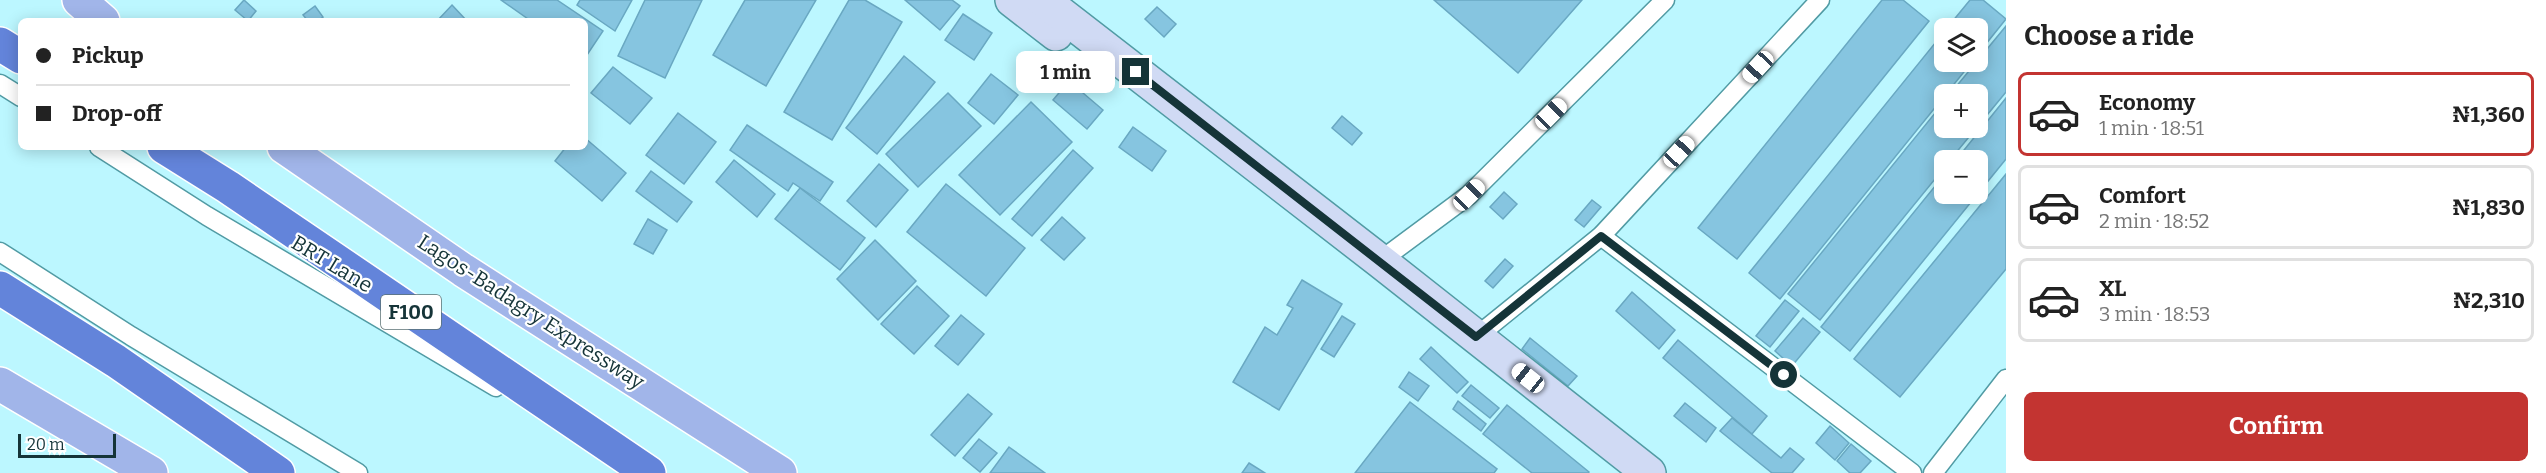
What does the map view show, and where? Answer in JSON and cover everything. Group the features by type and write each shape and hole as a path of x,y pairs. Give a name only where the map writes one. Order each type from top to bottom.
{"highway":[{"path":"0,44 18,55"},
{"name":"F100","path":"169,150 228,187 649,473"},
{"path":"0,288 124,349 278,473"}],"main road":[{"path":"79,0 100,18"},
{"path":"1012,0 1366,273 1618,473"},
{"path":"1042,0 1380,261 1649,473"},
{"name":"Lagos-Badagry Expressway","path":"288,150 463,270 780,473"},
{"path":"0,384 151,473"}],"lane":[{"path":"1380,261 1469,195 1665,0"},
{"path":"1476,337 1601,236 1821,0"},
{"path":"0,84 18,96"},
{"name":"BRT Lane","path":"104,150 207,216 586,440 636,473"},
{"path":"1601,236 1912,473"},
{"path":"0,252 124,349 358,473"},
{"path":"1933,473 2006,379"}],"building":[{"path":"244,0 256,11 250,18 244,18 235,10"},
{"path":"501,0 557,0 584,18 527,18"},
{"path":"580,0 632,0 615,31 577,5"},
{"path":"645,0 702,0 665,78 618,56"},
{"path":"745,0 816,0 766,86 713,55"},
{"path":"849,0 865,0 902,22 832,140 784,112"},
{"path":"905,0 952,0 960,6 940,30"},
{"path":"1434,0 1582,0 1518,73"},
{"path":"1882,0 1903,0 1929,21 1737,259 1698,228"},
{"path":"1970,0 1983,0 2006,19 1988,41 1988,18 1955,18"},
{"path":"452,5 464,18 440,18"},
{"path":"315,6 323,17 306,18 303,15"},
{"path":"1157,7 1176,24 1164,37 1145,19"},
{"path":"963,14 992,33 974,60 945,40"},
{"path":"588,21 603,31 588,54"},
{"path":"2006,26 2006,92 1988,114 1988,84 1958,84 1968,72 1988,72 1988,48"},
{"path":"1934,44 1934,72 1964,72 1954,84 1934,84 1934,109 1780,299 1749,273"},
{"path":"904,56 935,82 877,154 846,128"},
{"path":"613,67 652,98 630,124 591,93"},
{"path":"991,74 1018,95 994,124 968,103"},
{"path":"1069,81 1103,110 1087,129 1053,100"},
{"path":"948,93 981,126 918,187 886,154"},
{"path":"2006,98 2006,159 1988,181 1988,150 1964,150 1974,138 1988,138 1988,120"},
{"path":"1031,102 1072,142 1000,215 959,175"},
{"path":"678,113 716,142 684,184 646,155"},
{"path":"1934,114 1934,138 1968,138 1958,150 1934,150 1934,180 1820,320 1788,294"},
{"path":"1342,116 1362,133 1352,145 1332,128"},
{"path":"747,125 833,182 820,201 793,183 788,191 730,150"},
{"path":"1133,127 1166,151 1152,171 1119,147"},
{"path":"588,141 626,173 602,201 555,161 564,150 588,150"},
{"path":"1073,150 1093,168 1032,236 1012,219"},
{"path":"734,160 775,194 757,217 716,182"},
{"path":"879,164 908,190 876,227 847,201"},
{"path":"651,171 692,202 677,222 636,191"},
{"path":"2006,174 2006,269 1900,397 1854,359 1981,204 1988,204 1988,196"},
{"path":"946,184 1025,248 986,296 907,232"},
{"path":"1934,187 1934,204 1969,204 1850,351 1821,327"},
{"path":"800,188 865,238 840,270 775,219"},
{"path":"1504,192 1517,204 1503,219 1490,207"},
{"path":"1592,200 1601,207 1584,227 1575,220"},
{"path":"1062,217 1085,238 1064,260 1041,240"},
{"path":"648,219 667,230 653,254 634,244"},
{"path":"875,240 916,281 878,320 837,279"},
{"path":"1505,259 1513,266 1493,288 1485,281"},
{"path":"1302,280 1342,304 1279,410 1233,382 1265,327 1277,335 1293,308 1287,305"},
{"path":"917,286 949,316 914,354 881,324"},
{"path":"1632,292 1675,330 1659,349 1616,311"},
{"path":"1785,300 1799,311 1770,347 1756,336"},
{"path":"961,315 984,334 958,365 935,346"},
{"path":"1342,316 1355,324 1334,357 1321,349"},
{"path":"1803,318 1820,332 1792,366 1775,351"},
{"path":"1530,338 1577,376 1568,386 1522,349"},
{"path":"1678,340 1767,416 1752,434 1663,358"},
{"path":"1431,347 1468,382 1457,393 1420,359"},
{"path":"1409,372 1429,386 1418,401 1399,387"},
{"path":"1471,385 1499,408 1490,418 1462,396"},
{"path":"968,394 992,414 955,456 931,435"},
{"path":"1458,401 1486,424 1481,431 1453,409"},
{"path":"1410,402 1497,469 1494,473 1355,473"},
{"path":"1685,403 1716,428 1706,442 1674,416"},
{"path":"1507,405 1589,472 1532,473 1483,434"},
{"path":"1732,418 1781,458 1790,448 1804,459 1792,473 1772,473 1720,431"},
{"path":"1830,426 1849,443 1835,460 1816,443"},
{"path":"979,439 997,453 980,472 963,458"},
{"path":"1851,444 1871,461 1860,473 1850,473 1837,461"},
{"path":"1009,447 1045,473 990,473"},
{"path":"1249,463 1265,473 1242,473"}],"route":[{"path":"1136,72 1476,337 1601,236 1784,375"}]}
